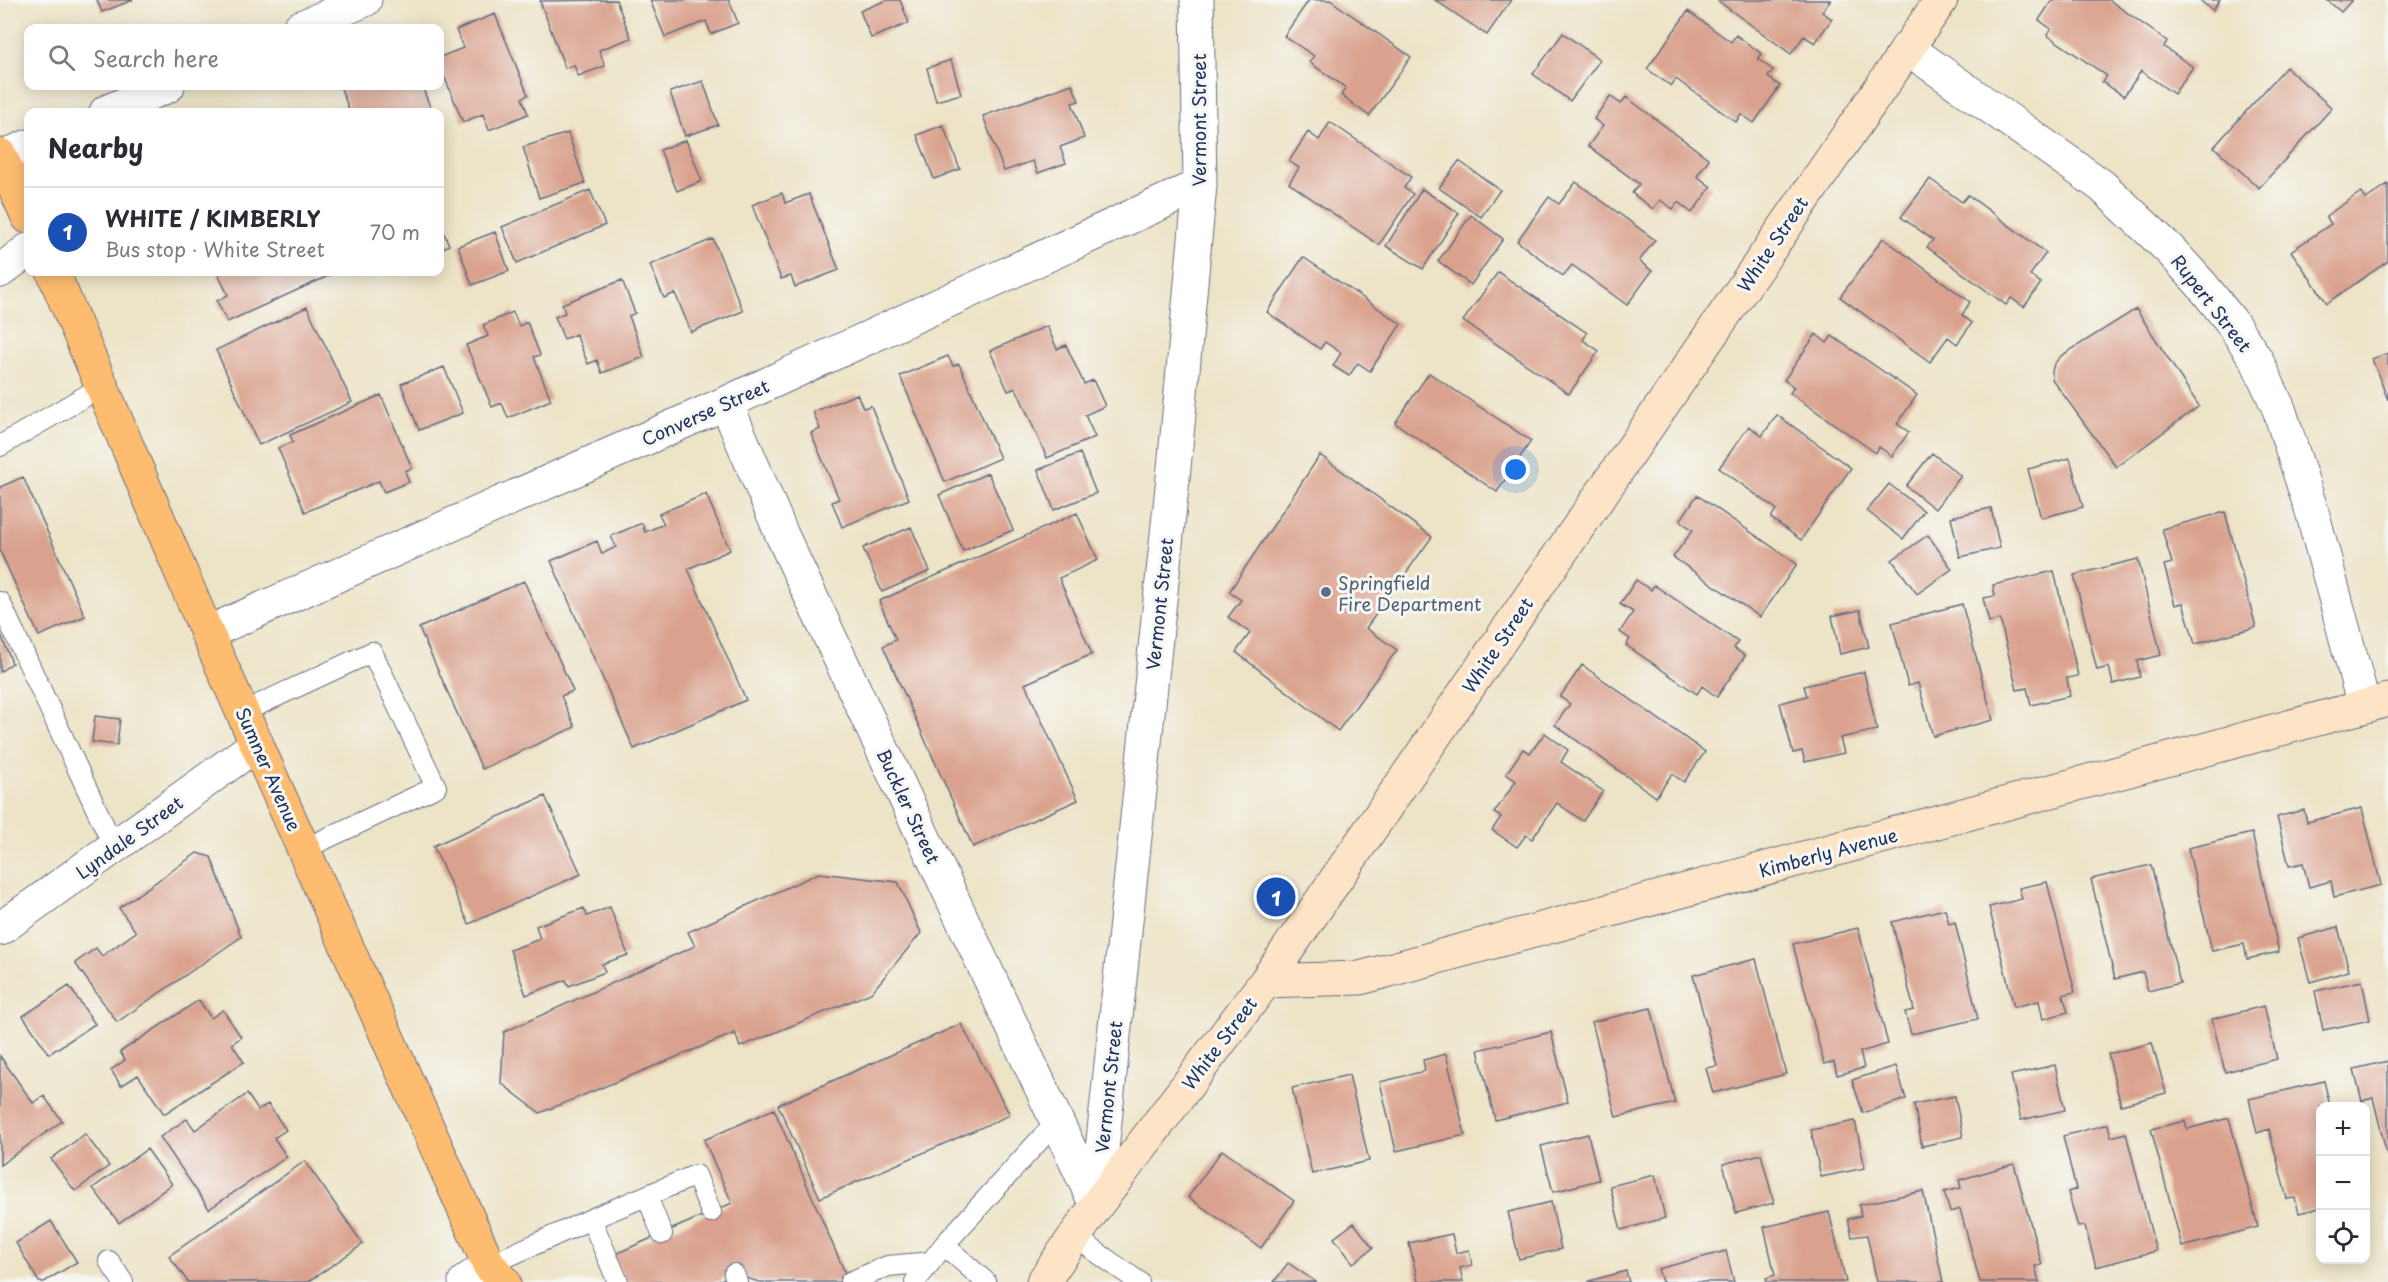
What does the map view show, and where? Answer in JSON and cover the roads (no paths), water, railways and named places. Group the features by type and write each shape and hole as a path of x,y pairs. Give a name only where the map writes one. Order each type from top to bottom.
{"main road":[{"name":"White Street","path":"1043,1282 1096,1206 1266,981 1941,0"},
{"path":"10,153 24,203"},
{"name":"Sumner Avenue","path":"54,276 207,633 304,849 487,1278"},
{"name":"Kimberly Avenue","path":"1266,981 1360,978 2376,703"}],"street":[{"path":"308,24 365,0"},
{"name":"Vermont Street","path":"1096,1206 1175,456 1200,185 1197,0"},
{"name":"Rupert Street","path":"1907,48 2102,186 2170,250 2230,320 2256,359 2279,409 2376,703"},
{"path":"116,108 158,90"},
{"name":"Converse Street","path":"207,633 726,403 1200,185"},
{"path":"0,271 24,253"},
{"name":"Buckler Street","path":"726,403 782,535 1096,1206"},
{"name":"Lyndale Street","path":"0,929 257,744"}],"lane":[{"path":"0,446 101,387"},
{"path":"0,602 114,848"},
{"path":"243,712 372,652 436,787 304,849"},
{"path":"915,1282 944,1245 1056,1122"},
{"path":"487,1278 591,1219 696,1175 711,1212"},
{"path":"647,1196 662,1234"},
{"path":"591,1219 618,1282"},
{"path":"1075,1237 1139,1282"},
{"path":"944,1245 986,1282"},
{"path":"109,1261 123,1282"},
{"path":"850,1282 888,1266 931,1262"}],"place":[{"name":"Springfield Fire Department","path":"1326,592"},
{"name":"WHITE / KIMBERLY","path":"1276,897"}]}
